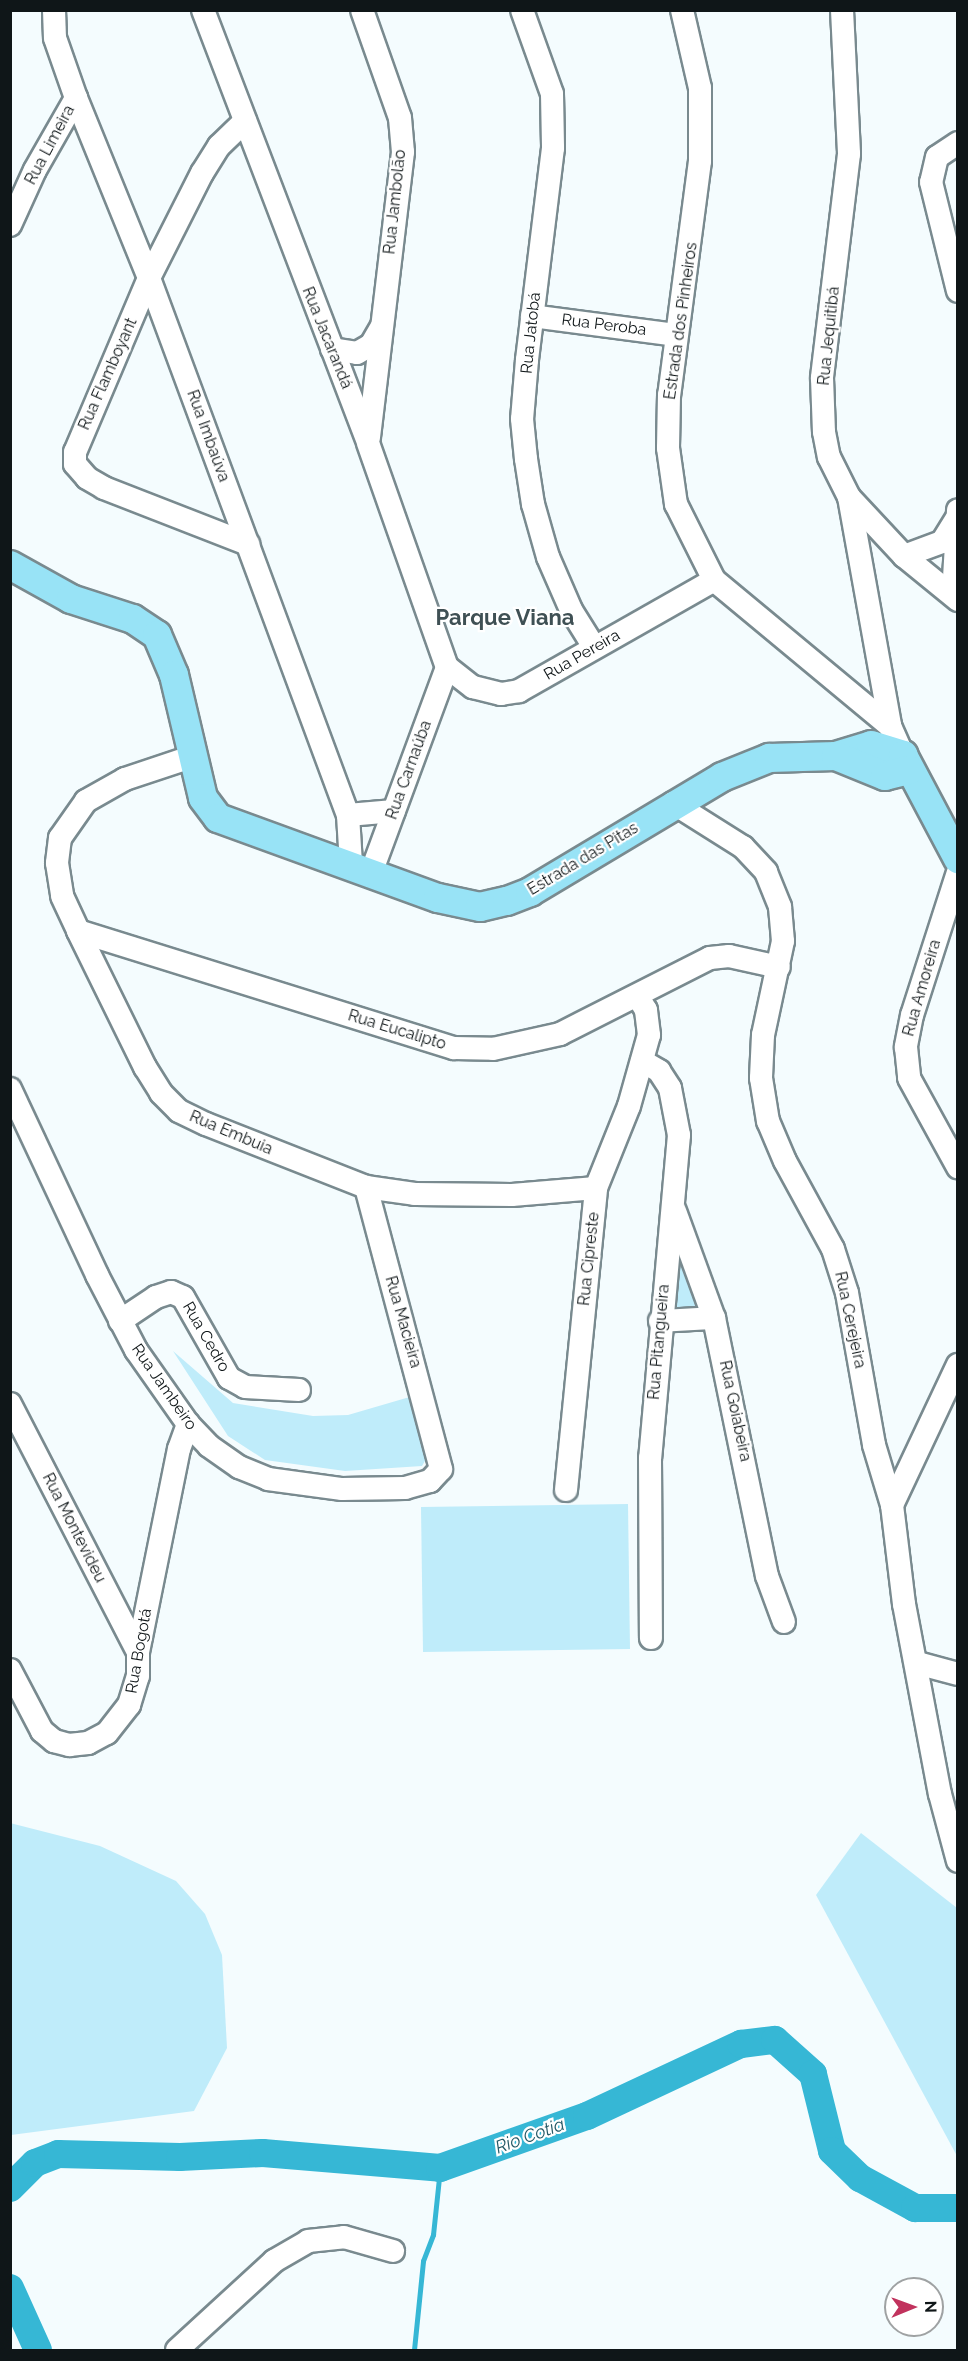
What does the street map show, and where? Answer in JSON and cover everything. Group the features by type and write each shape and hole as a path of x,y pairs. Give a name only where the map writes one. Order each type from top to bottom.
{"main road":[{"name":"Estrada das Pitas","path":"10,566 70,599 133,619 157,635 174,675 191,757 203,798 218,818 234,826 361,868 462,905 480,907 507,901 530,892 674,803 769,758 836,756 899,767"},
{"name":"Estrada das Pitas","path":"836,756 880,735"},
{"path":"880,735 899,767 923,795 957,859"}],"street":[{"name":"Rua Imbaúva","path":"54,10 55,38 76,98 149,278 248,544 348,815 361,868"},
{"name":"Rua Jacarandá","path":"203,10 368,443 447,667"},
{"name":"Rua Jambolão","path":"362,10 400,118 403,152 368,443"},
{"name":"Rua Jatobá","path":"522,10 552,94 553,148 522,419 533,504 548,557 571,610 594,647"},
{"name":"Estrada dos Pinheiros","path":"682,10 700,88 700,161 691,249 676,335 669,427 673,489 684,525 714,579 859,700 880,735"},
{"name":"Rua Jequitibá","path":"843,10 849,154 822,378 829,457 849,497 880,735"},
{"name":"Rua Limeira","path":"10,225 34,170 76,98"},
{"name":"Rua Flamboyant","path":"245,122 219,146 202,173 149,278 84,427 75,464 87,478 104,488 248,544"},
{"path":"957,143 937,157 931,182 957,291"},
{"name":"Rua Peroba","path":"532,316 676,335"},
{"path":"332,349 357,353 371,345 381,328"},
{"path":"849,497 904,556 955,597"},
{"path":"904,556 942,542 957,515"},
{"path":"955,597 957,515"},
{"name":"Rua Pereira","path":"447,667 473,687 501,694 519,691 714,579"},
{"name":"Rua Carnaúba","path":"361,868 394,811 447,667"},
{"name":"Rua Embuia","path":"191,757 103,789 73,815 60,838 57,863 62,896 78,931 145,1067 179,1111 366,1187 415,1194 512,1195 596,1188"},
{"name":"Rua Cerejeira","path":"674,803 720,829 766,872 780,907 783,941 779,967 766,1006 763,1035 761,1078 768,1121 785,1161 833,1249 847,1293 874,1445 892,1504 904,1604 947,1829 957,1861"},
{"path":"348,815 394,811"},
{"name":"Rua Amoreira","path":"957,872 912,1016 906,1047 909,1078 957,1167"},
{"name":"Rua Eucalipto","path":"78,931 454,1048 523,1045 569,1030 639,997 710,958 729,956 779,967"},
{"name":"Rua Cipreste","path":"566,1490 596,1188 671,979"},
{"name":"Rua Cipreste","path":"639,997 646,1010 649,1035"},
{"name":"Rua Pitangueira","path":"642,1061 659,1071 677,1111 680,1135 660,1321 650,1458 651,1638"},
{"name":"Rua Jambeiro","path":"11,1092 120,1321 188,1424 208,1446 239,1467 268,1479 304,1486 371,1490 422,1485 437,1477 441,1457"},
{"name":"Rua Macieira","path":"366,1187 441,1457"},
{"name":"Rua Goiabeira","path":"674,1204 714,1318 767,1575 784,1622"},
{"name":"Rua Cedro","path":"120,1321 156,1297 171,1292 183,1297 229,1378 245,1387 299,1390"},
{"path":"660,1321 714,1318"},
{"path":"892,1504 957,1365"},
{"name":"Rua Montevideu","path":"10,1404 138,1652"},
{"name":"Rua Bogotá","path":"10,1670 42,1731 54,1741 69,1745 88,1743 107,1733 129,1705 138,1676 138,1652 179,1449 188,1424"},
{"path":"917,1663 957,1674"},
{"path":"177,2350 274,2261 308,2241 344,2237 393,2251"}],"shaded area":[{"path":"683,1256 700,1303 697,1311 672,1313 678,1259"},
{"path":"173,1351 233,1403 313,1416 348,1415 413,1396 429,1454 422,1466 345,1471 265,1460 228,1436"},
{"path":"628,1504 630,1649 423,1652 421,1507"},
{"path":"10,1823 100,1846 176,1881 205,1914 222,1955 227,2048 194,2111 11,2135"},
{"path":"861,1833 957,1908 957,2156 816,1895"}],"waterway":[{"name":"Rio Cotia","path":"10,2188 35,2163 58,2154 180,2157 263,2153 440,2168 587,2116 741,2044 775,2040 813,2074 832,2151 860,2178 915,2208 958,2208"},
{"path":"414,2350 423,2261 433,2235 440,2168"},
{"name":"Rio Cotia","path":"10,2288 38,2350"}],"district":[{"name":"Parque Viana","path":"505,618"}]}
